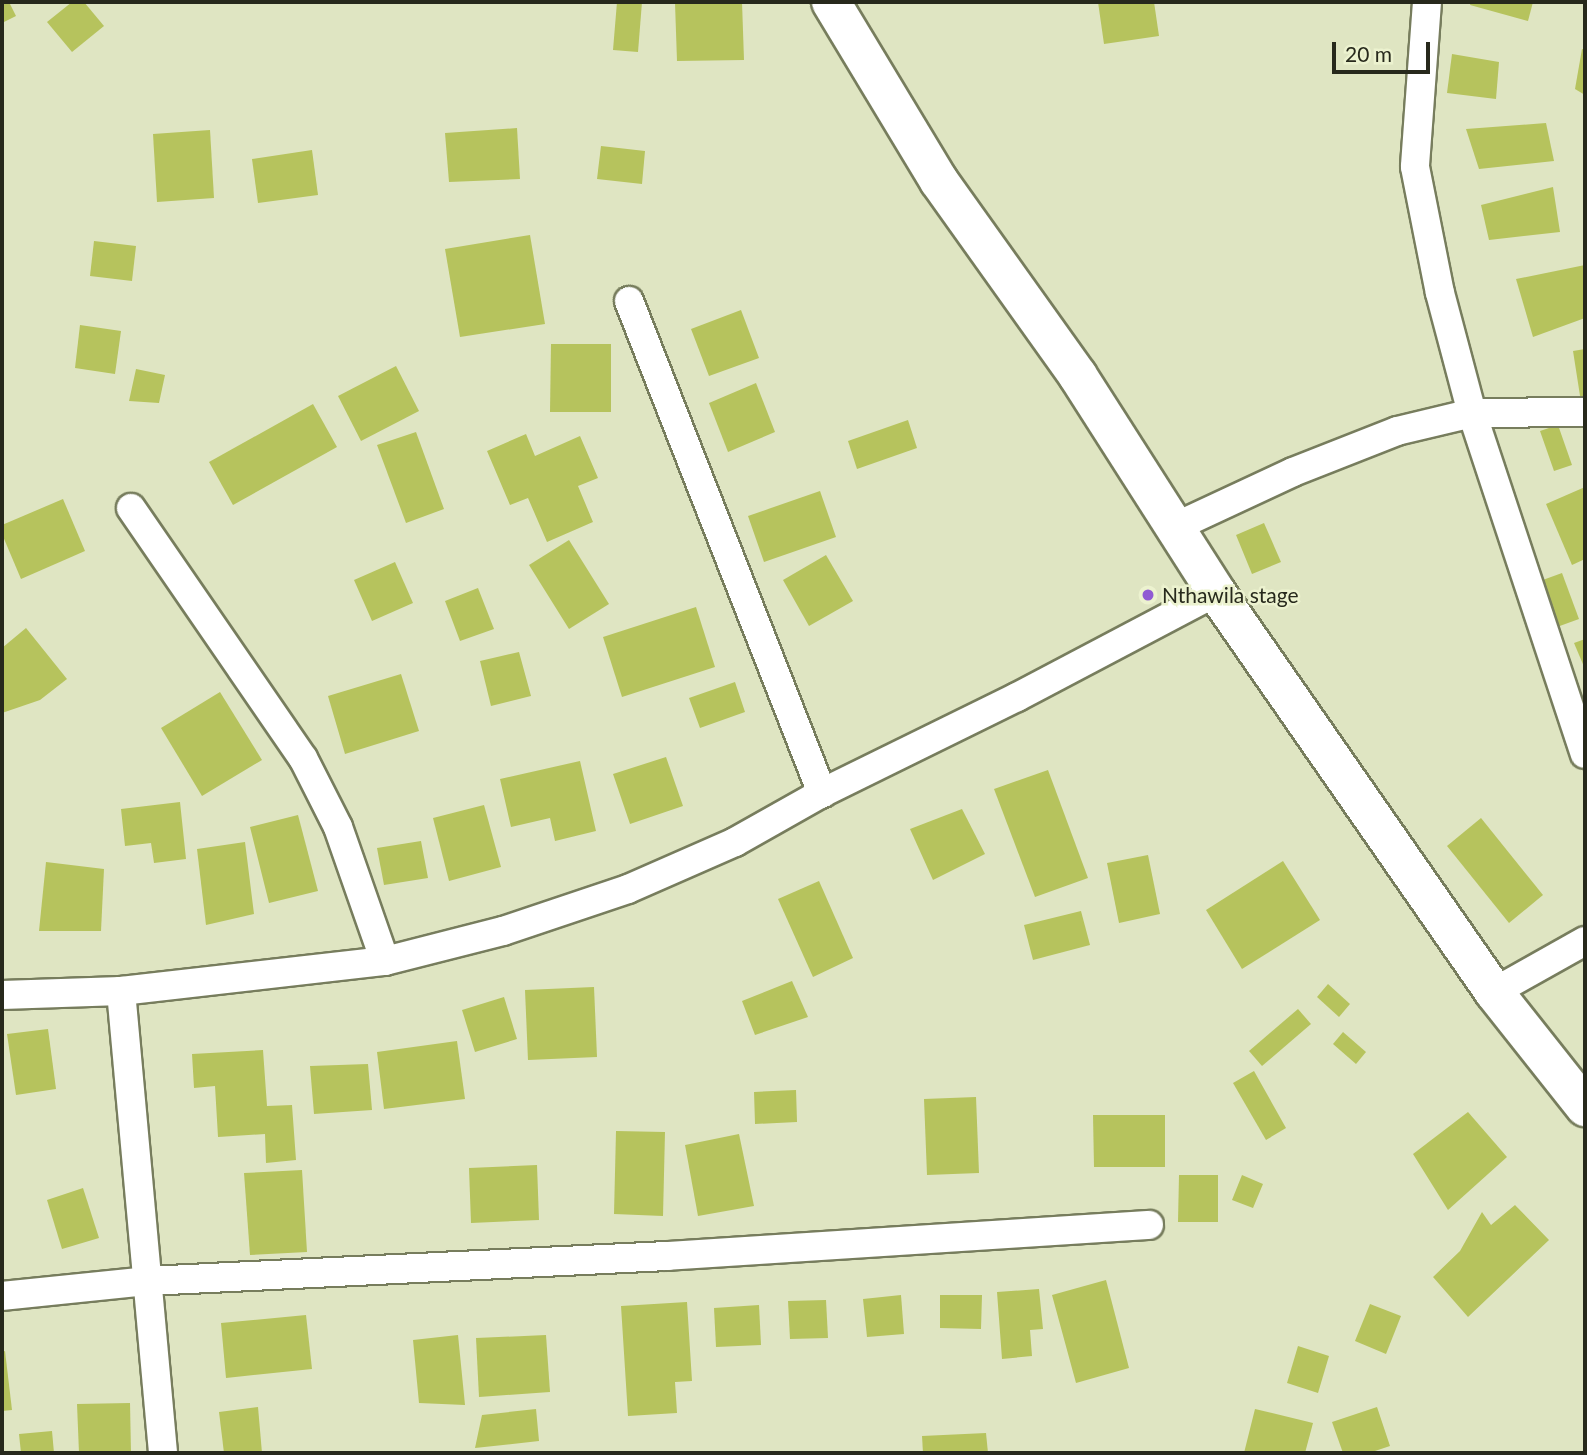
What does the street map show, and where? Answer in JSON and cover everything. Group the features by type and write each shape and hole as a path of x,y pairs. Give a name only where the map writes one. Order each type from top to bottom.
{"main road":[{"path":"831,2 939,181 1078,376 1216,592 1494,992 1585,1107"}],"street":[{"path":"1427,2 1415,167 1440,293 1472,413 1585,754"},
{"path":"629,301 822,793"},
{"path":"1173,528 1341,452 1397,432 1472,413 1585,412"},
{"path":"131,508 303,758 338,827 385,961"},
{"path":"2,995 121,991 385,961 503,931 628,889 736,842 822,793 1017,697 1216,592"},
{"path":"1494,992 1585,941"},
{"path":"121,991 163,1453"},
{"path":"2,1296 147,1281 667,1256 1149,1225"}],"building":[{"path":"2,2 9,2 16,16 2,23"},
{"path":"72,2 84,2 104,26 72,52 47,22"},
{"path":"617,2 642,2 638,52 613,50"},
{"path":"742,2 744,60 677,61 675,3"},
{"path":"1098,2 1154,2 1159,36 1104,44"},
{"path":"1471,2 1533,2 1528,21 1470,5"},
{"path":"1582,49 1585,50 1585,95 1575,89"},
{"path":"1452,54 1499,62 1496,99 1447,93"},
{"path":"1546,123 1554,161 1479,169 1466,129"},
{"path":"517,128 520,179 449,182 445,133"},
{"path":"210,130 214,198 157,202 153,134"},
{"path":"601,146 645,151 642,184 597,179"},
{"path":"312,150 318,195 258,203 252,159"},
{"path":"1553,187 1560,232 1489,240 1481,205"},
{"path":"530,235 545,324 460,337 445,249"},
{"path":"94,241 136,246 132,281 90,276"},
{"path":"1585,265 1585,318 1533,337 1516,279"},
{"path":"741,310 759,358 709,376 691,329"},
{"path":"80,325 121,331 115,374 75,368"},
{"path":"551,344 611,344 611,412 550,412"},
{"path":"1585,349 1585,401 1581,402 1573,351"},
{"path":"396,366 419,411 361,441 338,396"},
{"path":"136,369 165,375 159,403 129,401"},
{"path":"756,383 775,432 728,452 709,403"},
{"path":"313,404 337,447 233,505 209,462"},
{"path":"908,420 917,448 857,469 848,441"},
{"path":"1558,425 1572,465 1554,471 1540,431"},
{"path":"416,432 444,509 406,523 377,445"},
{"path":"526,434 535,456 580,436 598,478 578,486 593,522 547,542 528,498 510,505 487,451"},
{"path":"1585,487 1585,559 1572,565 1546,504"},
{"path":"820,491 836,537 764,562 748,516"},
{"path":"63,499 85,551 21,579 2,534 2,525"},
{"path":"1264,523 1281,562 1252,574 1236,535"},
{"path":"569,540 609,604 569,629 529,565"},
{"path":"826,555 853,601 809,626 783,580"},
{"path":"395,562 413,603 372,621 354,580"},
{"path":"1562,573 1579,619 1557,627 1540,581"},
{"path":"478,588 494,629 460,641 445,601"},
{"path":"696,607 715,667 622,697 603,637"},
{"path":"26,628 67,679 40,700 2,713 2,648"},
{"path":"1585,639 1585,669 1574,643"},
{"path":"519,652 531,696 491,706 480,661"},
{"path":"401,674 419,731 345,754 328,696"},
{"path":"735,682 745,712 700,728 689,698"},
{"path":"220,692 262,760 202,796 161,728"},
{"path":"666,757 683,806 630,824 613,774"},
{"path":"580,761 596,831 555,841 550,818 511,827 500,779"},
{"path":"1048,770 1088,878 1035,897 994,789"},
{"path":"180,802 186,859 154,863 151,843 125,846 121,809"},
{"path":"484,805 501,867 449,881 433,818"},
{"path":"962,809 985,854 933,880 910,829"},
{"path":"298,815 318,891 269,903 250,827"},
{"path":"1481,818 1543,895 1509,923 1447,846"},
{"path":"421,841 428,878 384,885 377,848"},
{"path":"245,842 254,914 206,925 197,849"},
{"path":"1148,855 1160,914 1119,923 1107,863"},
{"path":"1283,861 1320,920 1242,969 1206,910"},
{"path":"46,862 104,869 101,931 39,931"},
{"path":"819,881 853,958 813,977 778,899"},
{"path":"1081,911 1090,945 1033,960 1024,925"},
{"path":"792,981 808,1017 755,1035 742,1001"},
{"path":"1328,984 1350,1004 1339,1017 1317,997"},
{"path":"594,987 597,1057 528,1060 525,990"},
{"path":"504,997 517,1039 475,1052 462,1010"},
{"path":"1298,1009 1311,1024 1262,1066 1249,1051"},
{"path":"48,1029 56,1089 16,1095 7,1034"},
{"path":"1343,1032 1366,1052 1356,1064 1333,1044"},
{"path":"457,1041 465,1099 384,1109 377,1052"},
{"path":"263,1050 267,1106 292,1105 296,1160 266,1163 265,1134 218,1137 215,1086 194,1088 192,1054"},
{"path":"368,1064 372,1110 314,1114 310,1066"},
{"path":"1254,1071 1286,1128 1266,1140 1233,1083"},
{"path":"796,1090 797,1122 755,1124 754,1092"},
{"path":"976,1097 979,1173 927,1175 924,1099"},
{"path":"1468,1112 1507,1157 1448,1210 1413,1154"},
{"path":"1093,1115 1165,1115 1165,1167 1094,1167"},
{"path":"616,1131 665,1132 663,1216 614,1214"},
{"path":"739,1134 754,1206 698,1216 685,1145"},
{"path":"537,1165 539,1220 471,1223 469,1168"},
{"path":"302,1170 307,1252 250,1255 244,1173"},
{"path":"1179,1175 1218,1175 1218,1222 1178,1222"},
{"path":"1242,1175 1263,1184 1253,1208 1232,1200"},
{"path":"83,1188 99,1238 62,1249 47,1200"},
{"path":"1515,1205 1549,1240 1468,1317 1433,1277 1460,1251 1482,1212 1491,1225"},
{"path":"1106,1280 1129,1368 1076,1383 1052,1295"},
{"path":"1039,1289 1043,1329 1030,1330 1032,1356 1002,1359 997,1292"},
{"path":"901,1295 904,1334 867,1337 863,1299"},
{"path":"940,1295 982,1295 981,1329 940,1328"},
{"path":"826,1300 828,1338 790,1339 788,1301"},
{"path":"687,1302 692,1381 675,1382 677,1413 628,1416 621,1306"},
{"path":"1370,1304 1401,1316 1386,1354 1355,1341"},
{"path":"759,1305 761,1345 716,1347 714,1308"},
{"path":"306,1315 312,1369 226,1378 221,1323"},
{"path":"458,1335 465,1405 419,1403 413,1340"},
{"path":"546,1335 550,1392 479,1397 476,1338"},
{"path":"1298,1346 1329,1356 1318,1393 1287,1383"},
{"path":"5,1351 12,1410 2,1411 2,1352"},
{"path":"130,1403 131,1453 79,1453 77,1404"},
{"path":"258,1407 262,1453 224,1453 219,1412"},
{"path":"1377,1407 1390,1446 1369,1453 1343,1453 1332,1422"},
{"path":"536,1409 539,1441 475,1448 482,1415"},
{"path":"1255,1409 1313,1423 1305,1453 1244,1453"},
{"path":"52,1431 54,1453 21,1453 19,1434"},
{"path":"986,1433 988,1453 923,1453 922,1436"}],"place":[{"name":"Nthawila stage","path":"1148,595"}]}
